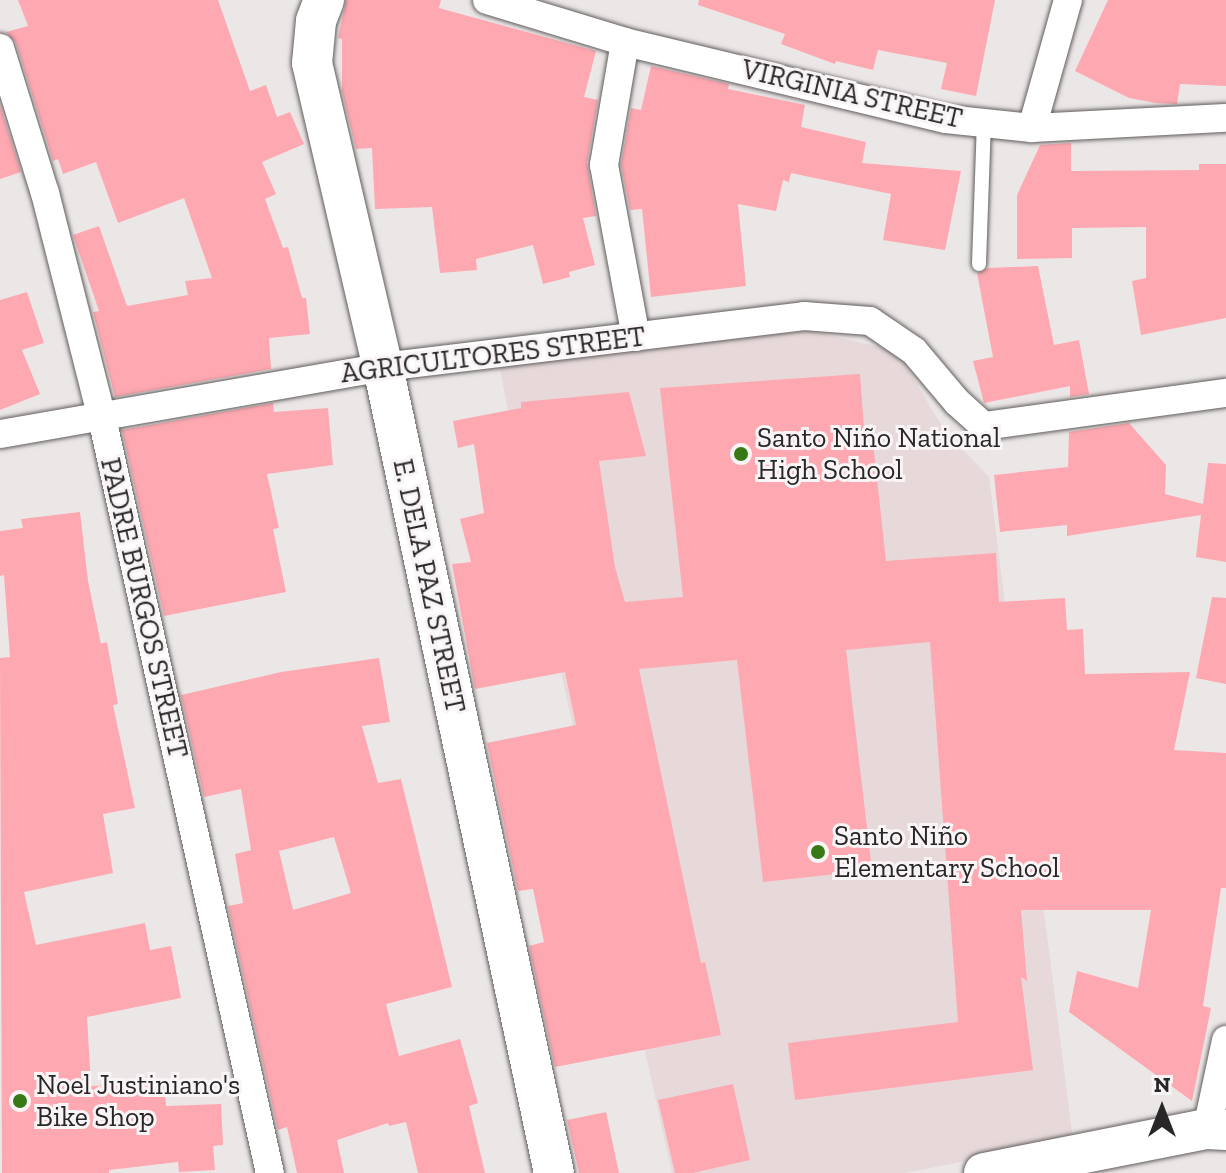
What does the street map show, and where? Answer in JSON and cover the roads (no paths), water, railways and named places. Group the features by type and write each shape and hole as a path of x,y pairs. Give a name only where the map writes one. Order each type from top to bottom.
{"street":[{"name":"E. DELA PAZ STREET","path":"324,0 316,21 312,63 383,367 554,1173"},
{"name":"VIRGINIA STREET","path":"487,0 625,42 946,119 1032,128 1226,118"},
{"path":"1032,128 1068,0"},
{"path":"625,42 604,165 636,337"},
{"name":"PADRE BURGOS STREET","path":"0,48 45,193 102,418 270,1173"},
{"name":"AGRICULTORES STREET","path":"0,434 383,367 804,316 870,321 914,351 957,402 984,426 1226,393"},
{"path":"984,1173 1083,1164 1217,1130 1226,1040"}],"lane":[{"path":"979,264 984,123"}],"place":[{"name":"Santo Niño National High School","path":"741,454"},
{"name":"Santo Niño Elementary School","path":"818,852"},
{"name":"Noel Justiniano's Bike Shop","path":"20,1101"}]}
